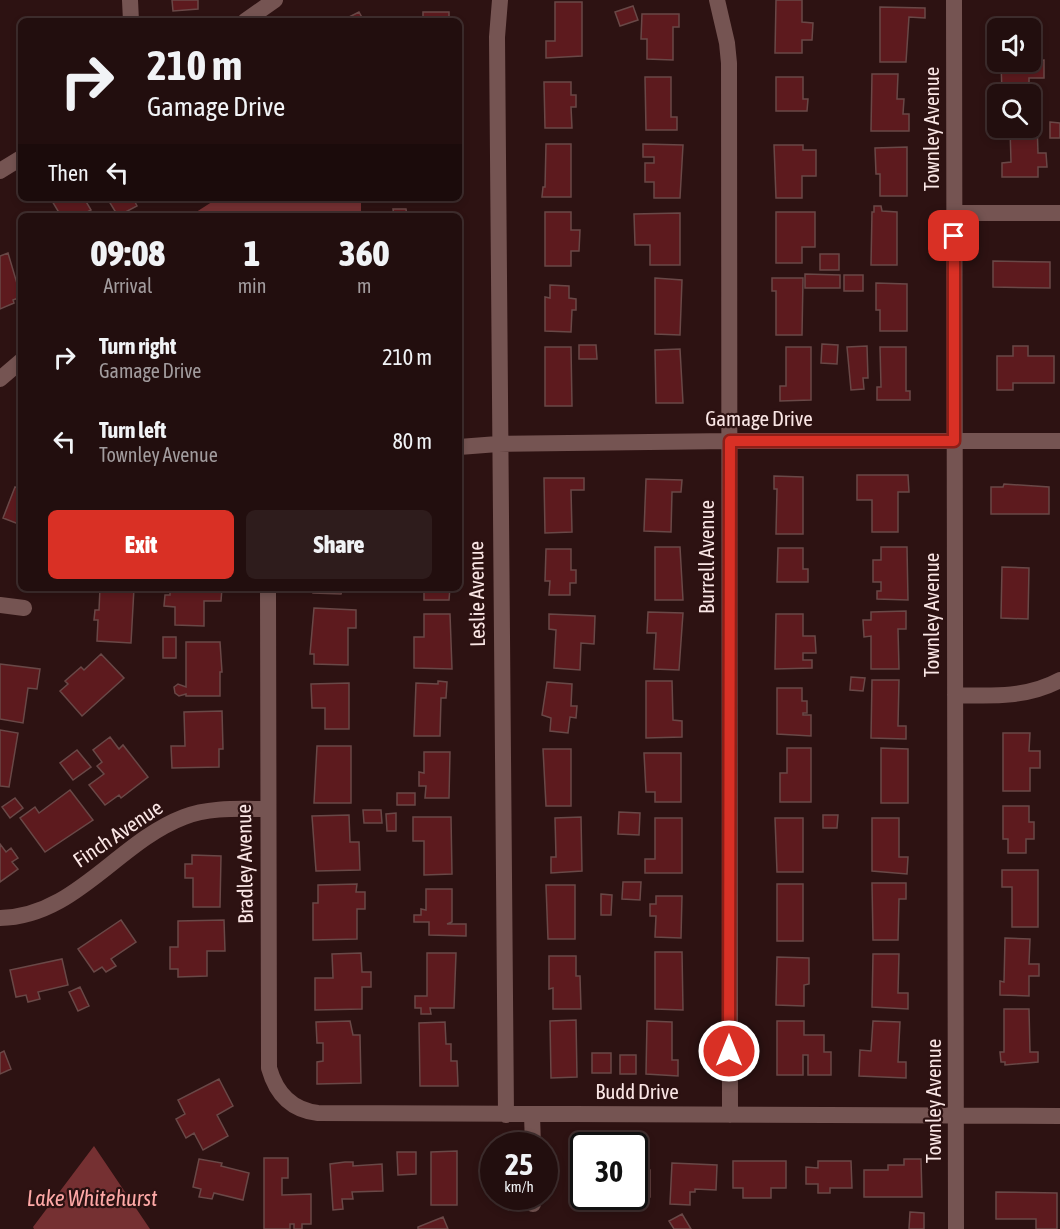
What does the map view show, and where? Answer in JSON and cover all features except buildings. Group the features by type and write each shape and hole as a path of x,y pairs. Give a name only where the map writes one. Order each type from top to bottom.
{"street":[{"path":"130,0 131,18"},
{"path":"248,18 275,0"},
{"name":"Leslie Avenue","path":"500,0 497,37 498,444 506,1115"},
{"name":"Burrell Avenue","path":"717,0 729,63 730,1115"},
{"name":"Townley Avenue","path":"954,0 956,1229"},
{"path":"0,171 18,160"},
{"path":"954,213 1060,213"},
{"path":"0,378 18,363"},
{"name":"Gamage Drive","path":"462,447 498,444 730,441 1060,441"},
{"name":"Bradley Avenue","path":"268,591 269,1068 273,1083 292,1106 318,1113"},
{"path":"0,605 24,609"},
{"path":"955,695 993,696 1023,693 1045,688 1060,680"},
{"name":"Finch Avenue","path":"0,918 34,912 57,902 149,836 184,817 235,809 267,809"},
{"name":"Budd Drive","path":"318,1113 1060,1116"},
{"path":"532,1115 532,1132"}],"water":[{"path":"213,201 361,201 361,213 195,213"},
{"name":"Lake Whitehurst","path":"94,1146 150,1229 34,1229 33,1227"}],"route":[{"path":"729,1051 730,441 954,441 954,236"}]}
